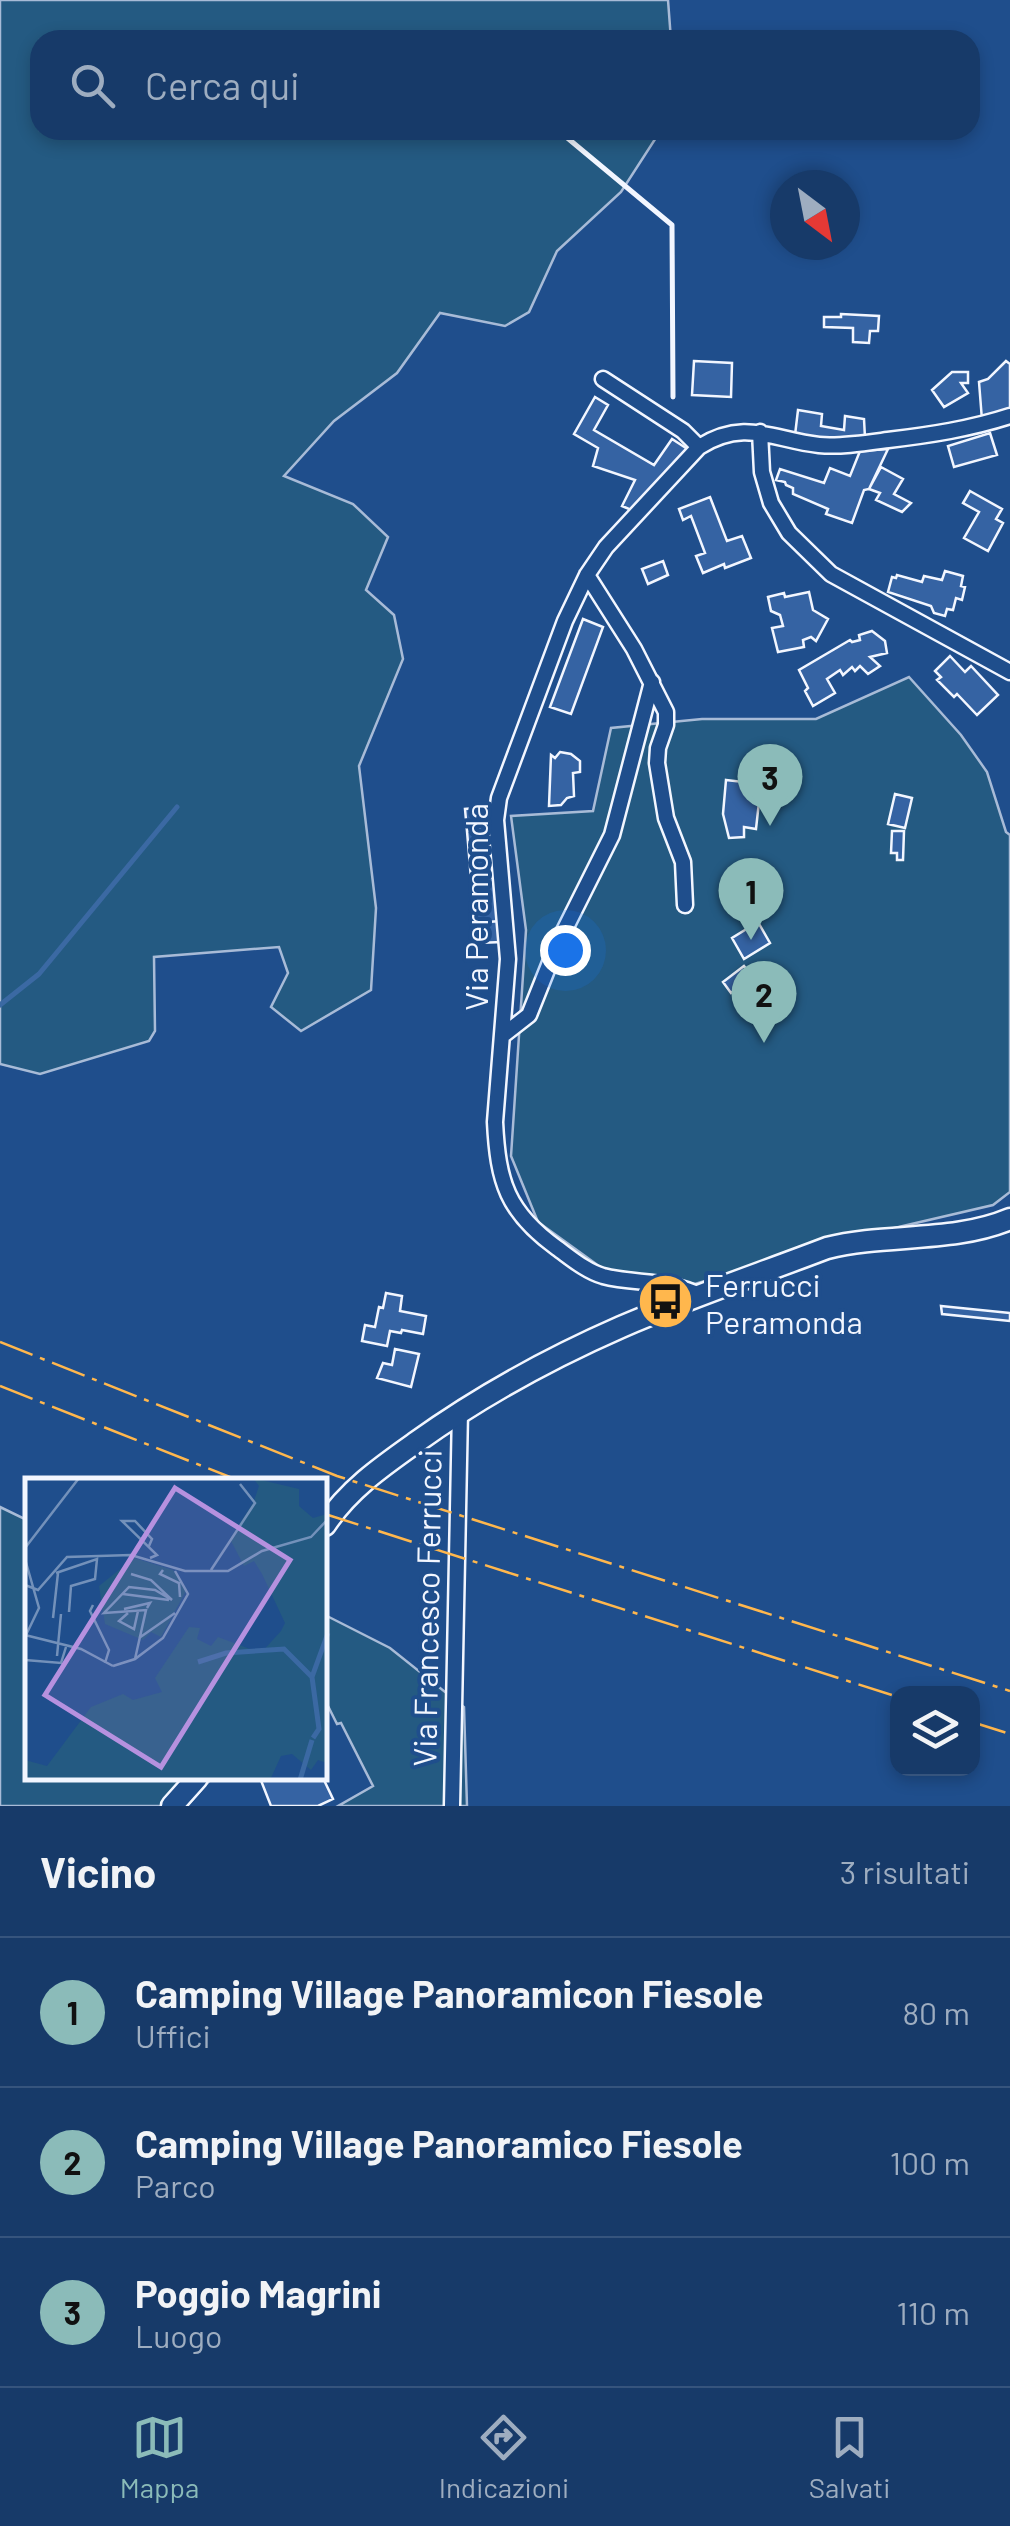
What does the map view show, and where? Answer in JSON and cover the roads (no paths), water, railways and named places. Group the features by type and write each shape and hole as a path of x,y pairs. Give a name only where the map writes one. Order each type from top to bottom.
{"main road":[{"name":"Via Francesco Ferrucci","path":"328,1520 364,1480 460,1411 604,1335 828,1248 966,1232 1010,1219"},
{"path":"172,1806 194,1781"}],"street":[{"path":"602,380 683,431 699,447 735,432 760,432 819,445 869,442 970,429 1010,416"},
{"path":"760,432 762,472 771,503 789,532 831,574 1010,672"},
{"name":"Via Peramonda","path":"699,447 586,575 565,620 496,810 508,959 496,1090 496,1143 506,1191 523,1220 566,1254 603,1276 677,1286 702,1296"},
{"path":"586,575 652,682 667,718 657,763 666,818 682,862 686,905"},
{"path":"502,1036 529,1016 558,944 612,835 652,682"},
{"name":"Via Francesco Ferrucci","path":"452,1806 460,1411"}],"waterway":[{"path":"0,1005 39,974 177,807"}],"place":[{"name":"Poggio Magrini","path":"770,826"},
{"name":"Camping Village Panoramicon Fiesole","path":"751,940"},
{"name":"Camping Village Panoramico Fiesole","path":"764,1043"},
{"name":"Ferrucci Peramonda","path":"666,1302"}]}
